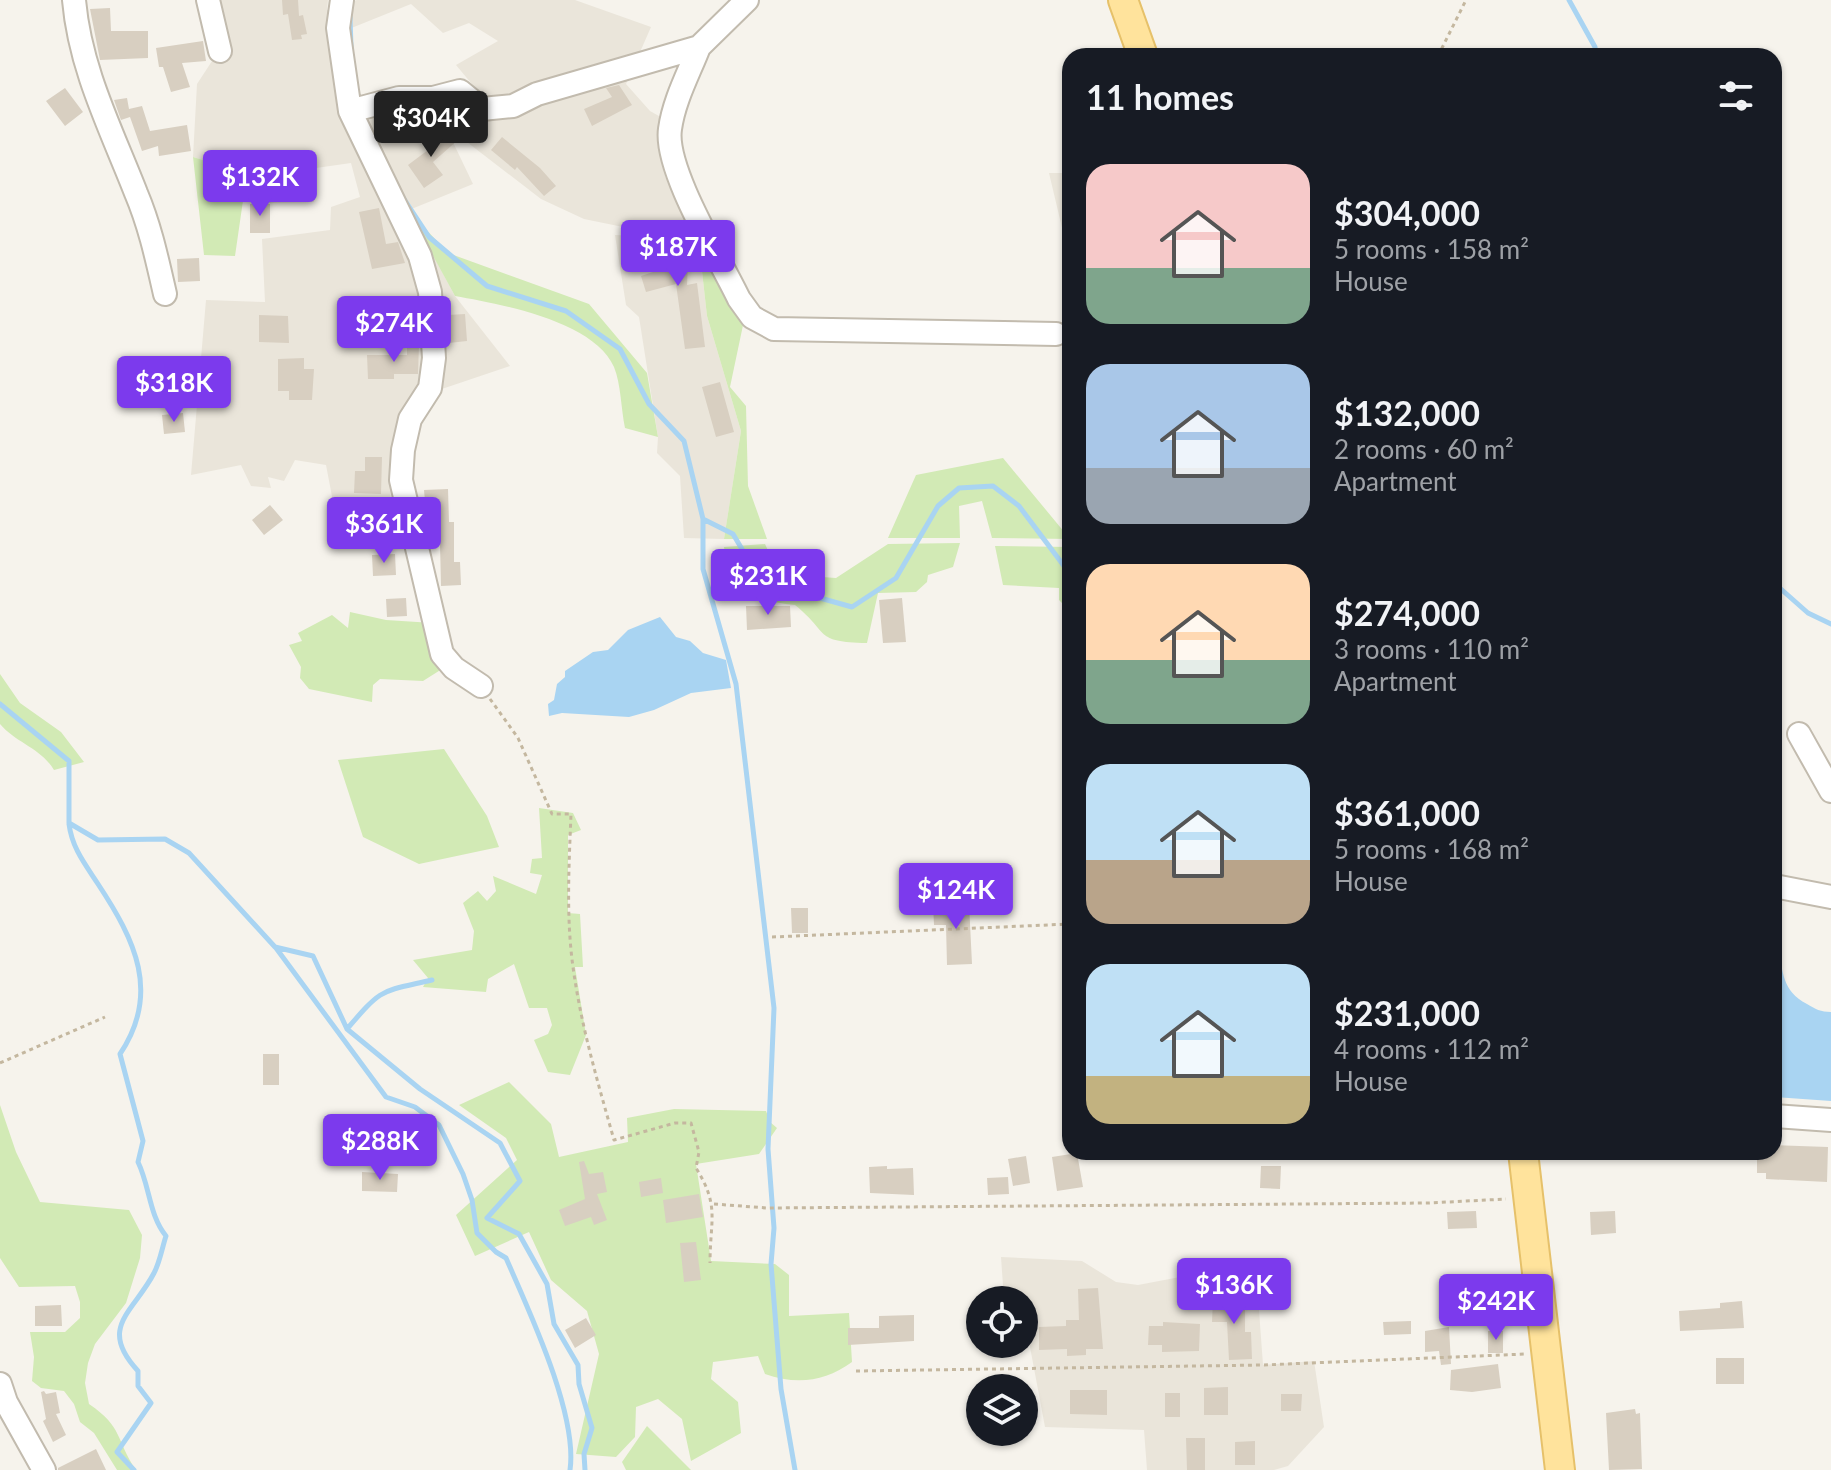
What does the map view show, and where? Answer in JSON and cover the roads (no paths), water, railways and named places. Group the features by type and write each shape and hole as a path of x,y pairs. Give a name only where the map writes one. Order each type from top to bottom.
{"main road":[{"path":"1123,0 1140,48"},
{"path":"1524,1160 1560,1470"}],"street":[{"path":"74,0 77,30 89,79 143,210 165,294"},
{"path":"208,0 220,51"},
{"path":"342,0 338,28 350,111 420,256 430,292 435,330 430,388 410,419 403,450 401,480 442,654 454,668 481,686"},
{"path":"747,0 699,47 674,111 670,154 677,176 739,299 752,317 774,329 1056,334"},
{"path":"350,111 399,98 433,98 460,91 482,109 513,106 537,94 699,47"},
{"path":"1799,734 1831,791"},
{"path":"1782,888 1831,897"},
{"path":"1782,1117 1831,1120"},
{"path":"0,1384 6,1402 44,1470"}],"water":[{"path":"660,617 676,637 690,641 703,653 726,660 731,688 691,693 654,710 629,717 562,713 549,716 548,704 554,700 557,684 565,677 565,671 593,652 608,650 628,630"},
{"path":"1782,970 1786,983 1797,998 1821,1011 1831,1012 1831,1101 1782,1098"}],"waterway":[{"path":"1569,0 1595,48"},
{"path":"350,17 351,47"},
{"path":"404,199 429,237 487,286 566,311 620,349 649,404 684,441 703,519 733,534 752,566 788,589 852,607 896,578 938,506 959,488 993,486 1019,506 1062,563"},
{"path":"703,519 703,569 736,684 774,1008 768,1149 774,1228 771,1264 781,1389 795,1470"},
{"path":"1782,590 1808,613 1831,624"},
{"path":"0,704 69,761 69,823 98,840 165,839 189,853 275,947 313,956 347,1029 420,1089 500,1143 520,1181 487,1218 519,1234 547,1284 554,1324 578,1365 579,1384 592,1428 584,1454 585,1470"},
{"path":"69,824 76,848 123,926 138,967 141,988 139,1010 120,1054 143,1141 138,1162 156,1219 166,1236 156,1269 123,1320 120,1331 120,1343 138,1371 138,1386 151,1403 117,1452 134,1470"},
{"path":"276,948 386,1097 415,1107 439,1125 463,1174 472,1200 477,1233 506,1258 550,1363 567,1421 570,1470"},
{"path":"347,1029 368,1005 384,993 432,980"}]}
